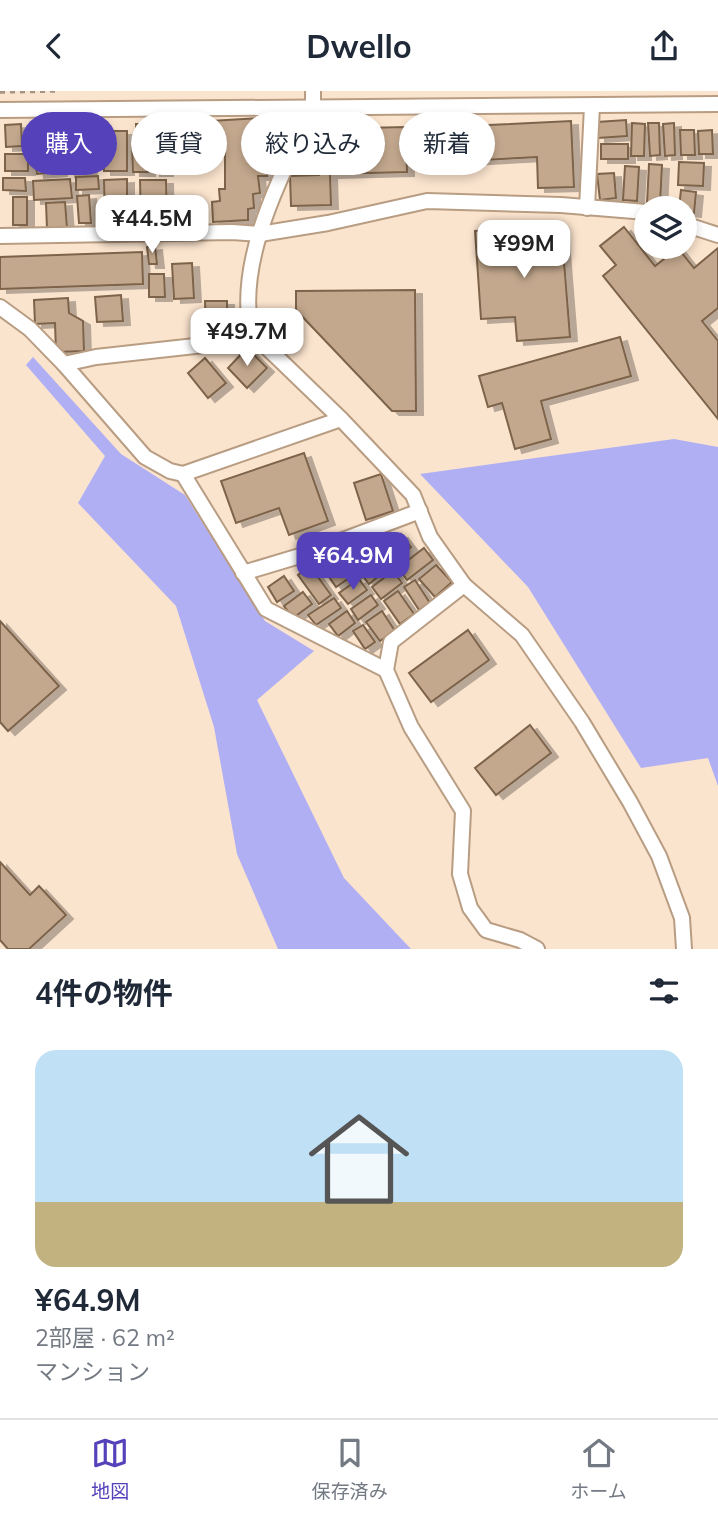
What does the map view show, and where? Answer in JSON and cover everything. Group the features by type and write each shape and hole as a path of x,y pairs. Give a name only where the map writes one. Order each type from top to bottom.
{"street":[{"path":"313,91 313,108 260,234 254,255 247,312 251,332 341,419 413,495 430,537 464,585 522,635 582,722 659,856 682,918 684,949"},
{"path":"0,110 718,104"},
{"path":"587,208 592,106"},
{"path":"0,236 232,232 260,234 352,219 427,201 561,205 634,211"},
{"path":"697,228 718,235"},
{"path":"0,307 30,329 64,364 145,457 170,471 183,474 341,419"},
{"path":"64,364 96,357 231,342 251,332"},
{"path":"183,474 266,608 386,670"},
{"path":"243,573 303,555 420,511"},
{"path":"464,585 391,642 386,670 411,727 463,811 460,874 470,908 486,930 520,940 537,949"}],"path":[{"path":"0,92 57,91"}],"shaded area":[{"path":"33,357 121,454 185,495 265,621 314,651 257,700 344,878 411,949 278,949 237,854 214,727 176,606 78,503 105,456 26,365"},
{"path":"674,439 718,447 718,786 708,758 641,768 528,587 420,474"}],"building":[{"path":"241,119 241,175 267,176 258,176 260,193 253,194 254,208 248,209 248,220 213,222 212,202 220,201 219,189 225,189 227,175 227,120"},
{"path":"626,120 627,136 598,138 597,122"},
{"path":"571,121 574,187 538,188 537,157 495,159 495,125"},
{"path":"632,123 645,124 644,156 631,156"},
{"path":"648,123 659,123 660,155 650,156"},
{"path":"674,123 675,155 665,156 663,124"},
{"path":"21,124 21,146 6,147 5,125"},
{"path":"385,127 399,127 399,172 385,173"},
{"path":"680,130 694,130 695,155 681,155"},
{"path":"712,130 713,154 699,154 698,131"},
{"path":"117,131 127,131 127,171 117,171"},
{"path":"601,144 628,144 628,159 601,159"},
{"path":"5,154 21,154 21,171 5,171"},
{"path":"679,162 704,163 703,186 678,185"},
{"path":"649,164 662,165 660,196 647,196"},
{"path":"625,166 639,167 637,196 634,196 634,201 623,200"},
{"path":"614,173 616,198 600,200 597,174"},
{"path":"330,175 331,205 291,206 290,176"},
{"path":"98,176 99,189 76,190 76,177"},
{"path":"3,178 25,178 26,191 3,190"},
{"path":"70,179 72,198 34,200 33,181"},
{"path":"127,179 127,222 105,222 104,180"},
{"path":"140,180 166,180 167,221 141,221"},
{"path":"681,190 696,192 696,196 680,196"},
{"path":"89,195 91,223 79,223 77,196"},
{"path":"13,197 27,197 27,225 13,225"},
{"path":"65,202 67,228 47,229 46,203"},
{"path":"561,224 570,337 517,341 515,317 481,319 475,231"},
{"path":"624,227 634,240 634,259 649,259 655,266 664,259 687,259 694,268 718,248 718,308 702,321 718,341 718,419 603,276 616,265 600,246"},
{"path":"155,246 157,264 149,264 147,247"},
{"path":"142,252 143,284 0,289 0,257"},
{"path":"192,263 194,298 174,299 172,264"},
{"path":"149,274 164,274 165,297 149,297"},
{"path":"415,290 416,411 392,411 296,310 296,291"},
{"path":"121,295 123,321 97,322 95,297"},
{"path":"68,298 69,313 83,321 84,351 56,352 55,323 35,324 34,300"},
{"path":"205,301 227,301 227,331 206,332"},
{"path":"620,337 631,376 541,401 551,439 515,449 502,403 488,407 479,376"},
{"path":"247,348 267,368 247,388 228,368"},
{"path":"205,358 226,383 208,398 188,373"},
{"path":"304,453 328,521 289,535 279,508 236,523 221,481"},
{"path":"381,474 393,511 366,520 354,483"},
{"path":"401,534 411,547 392,563 382,550"},
{"path":"424,548 433,560 407,580 398,568"},
{"path":"368,549 385,571 369,584 352,562"},
{"path":"344,558 355,574 336,587 325,571"},
{"path":"436,565 452,582 435,597 419,579"},
{"path":"310,566 331,595 319,604 298,575"},
{"path":"393,571 402,583 381,599 372,587"},
{"path":"284,576 294,591 277,602 268,587"},
{"path":"359,579 367,590 348,604 339,593"},
{"path":"415,580 430,603 419,610 404,587"},
{"path":"398,591 414,614 400,624 384,601"},
{"path":"303,592 312,604 293,618 284,606"},
{"path":"371,595 378,605 358,620 351,609"},
{"path":"334,598 341,608 316,625 308,615"},
{"path":"347,611 355,623 338,636 329,624"},
{"path":"382,611 395,631 380,641 366,622"},
{"path":"0,621 59,686 8,731 0,722"},
{"path":"363,625 375,642 365,649 353,631"},
{"path":"468,630 489,660 431,702 409,673"},
{"path":"530,725 551,753 496,795 475,768"},
{"path":"0,862 30,895 39,886 66,915 29,949 8,949 0,940"}]}
